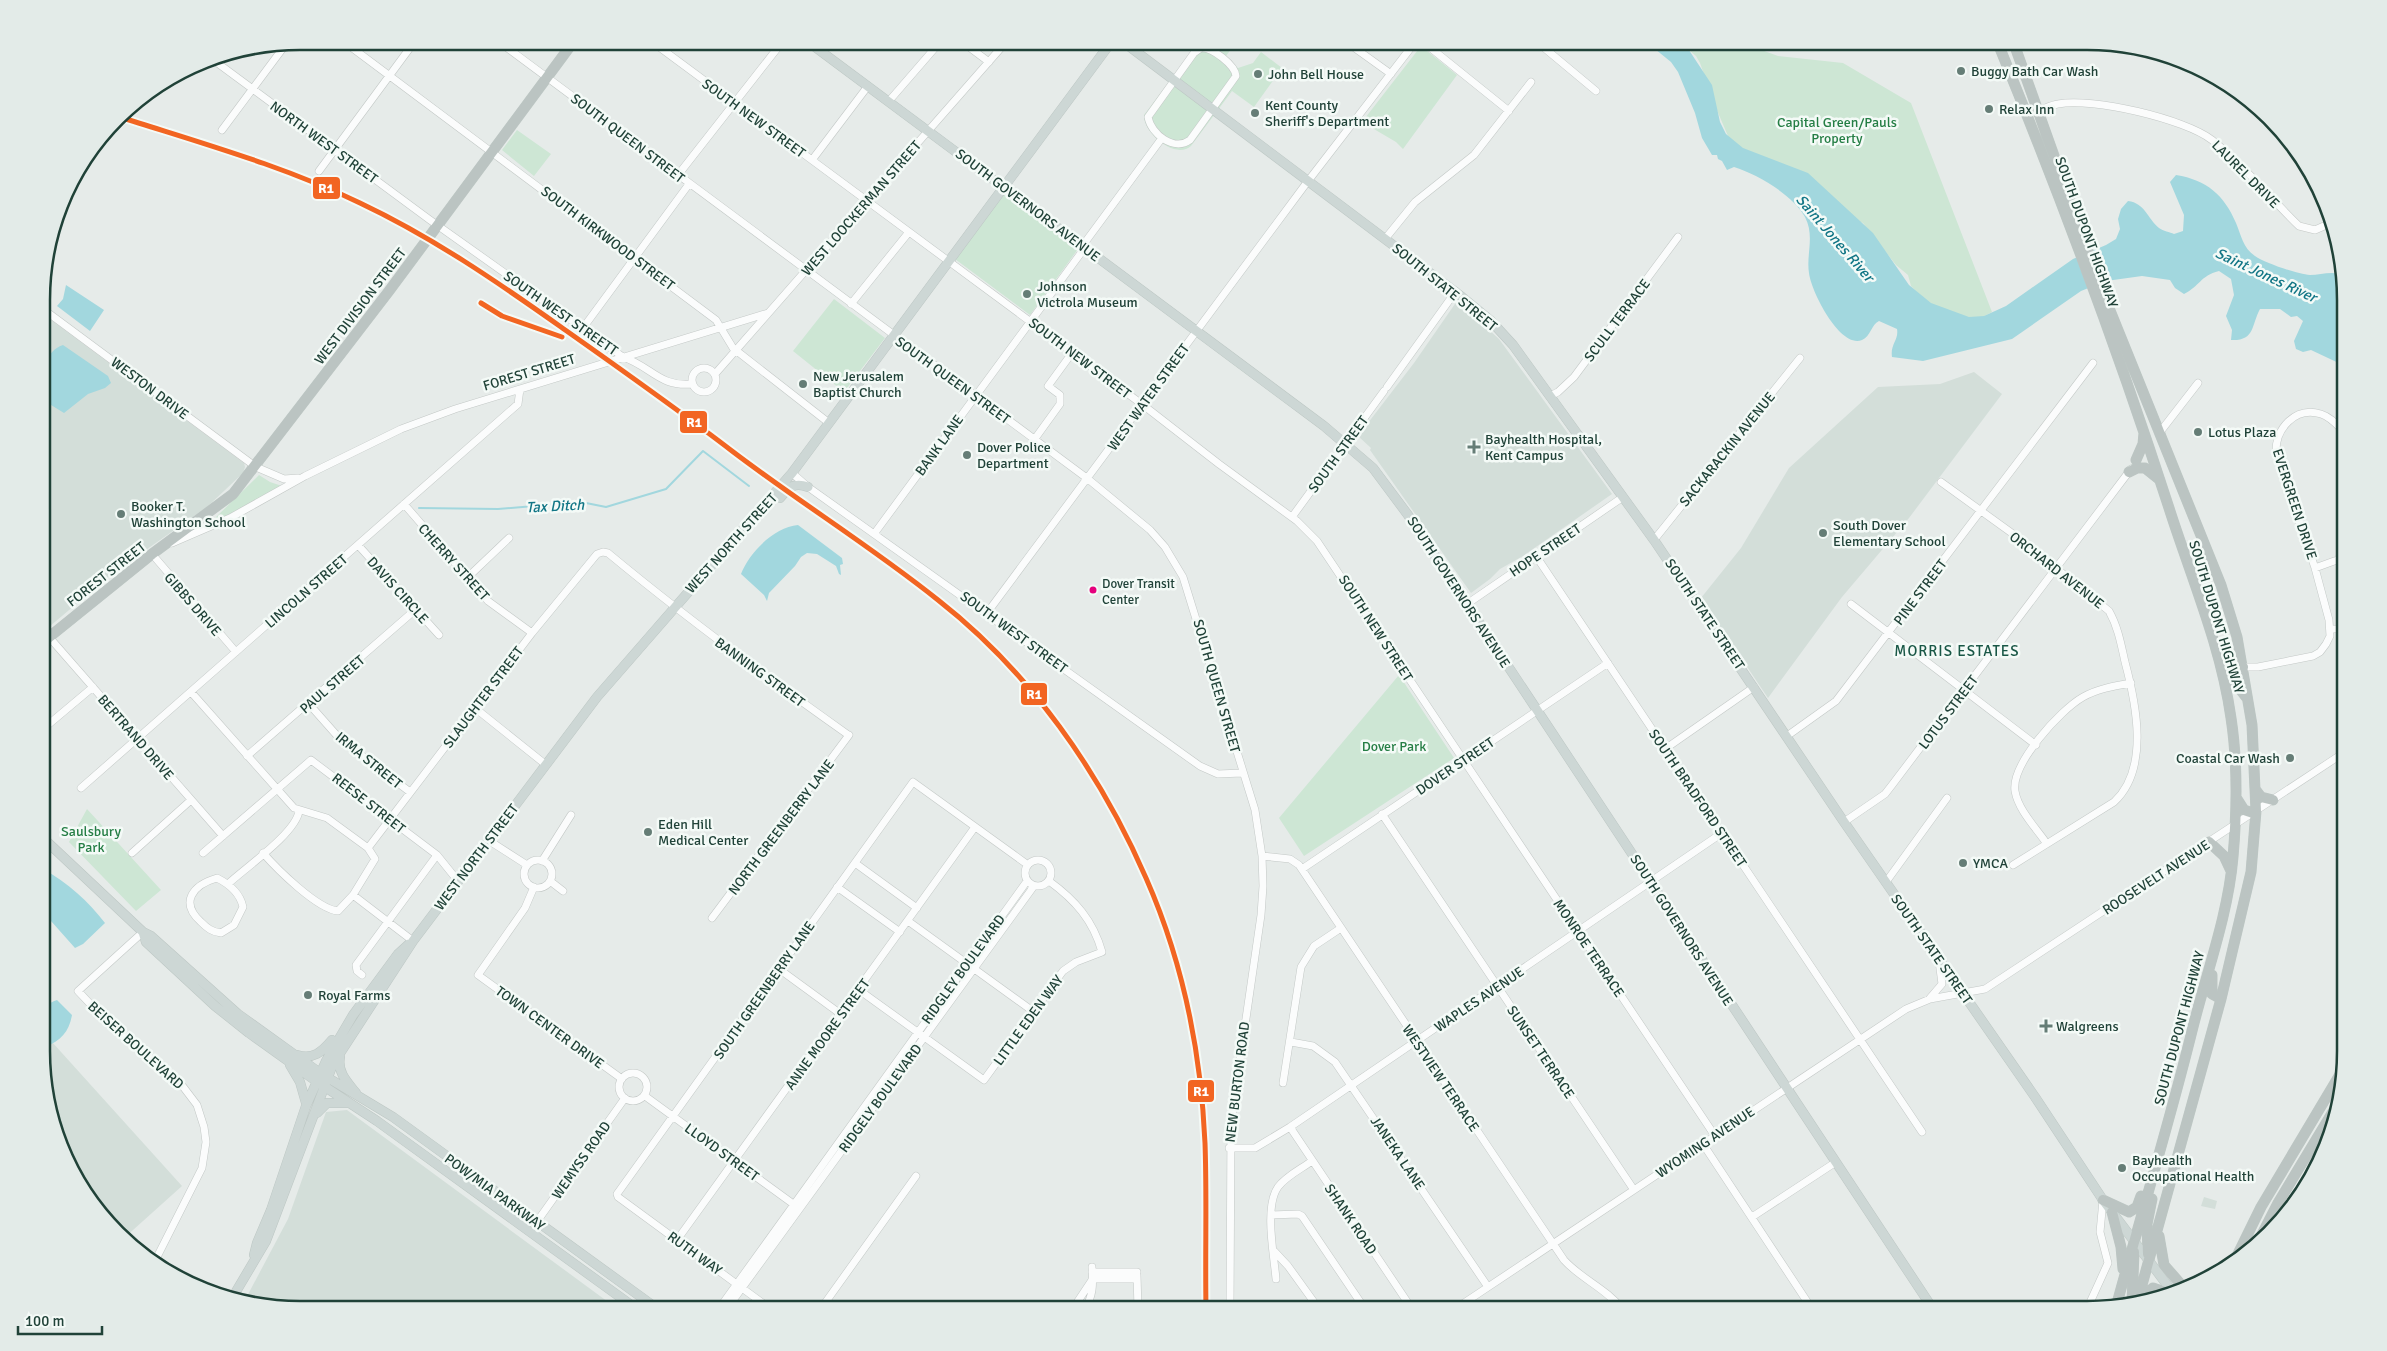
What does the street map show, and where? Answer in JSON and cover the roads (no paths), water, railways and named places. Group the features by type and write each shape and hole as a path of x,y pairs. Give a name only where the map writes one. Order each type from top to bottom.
{"highway":[{"name":"WEST DIVISION STREET","path":"256,467 568,50"},
{"name":"SOUTH DUPONT HIGHWAY","path":"2001,50 2082,247"},
{"name":"SOUTH DUPONT HIGHWAY","path":"2016,50 2152,450 2210,632 2224,680 2232,719 2236,824 2231,871 2223,913 2184,1069 2158,1151 2118,1299"},
{"name":"SOUTH DUPONT HIGHWAY","path":"2099,294 2160,432 2221,585 2237,637 2249,702 2255,789 2251,872 2221,999 2139,1295"},
{"path":"2136,460 2143,444 2145,430"},
{"path":"2152,450 2162,452 2181,484"},
{"name":"FOREST STREET","path":"50,636 152,554 233,494 256,467"},
{"path":"2129,472 2137,468 2145,468 2161,482"},
{"path":"2210,632 2224,655 2231,662 2243,667"},
{"path":"2224,680 2236,684 2249,702"},
{"path":"2255,789 2262,797 2273,800"},
{"path":"2236,798 2244,810 2254,812"},
{"path":"2209,842 2224,856 2231,871"},
{"path":"2221,999 2212,994 2210,982 2222,935 2223,913"},
{"path":"2148,1262 2147,1224 2184,1069"},
{"path":"2241,1247 2261,1207 2335,1083"},
{"path":"2267,1225 2326,1123"},
{"path":"2103,1200 2122,1211 2129,1212 2134,1210 2158,1151"},
{"path":"2112,1212 2121,1247 2123,1282"},
{"path":"2160,1220 2159,1247 2162,1259 2167,1269 2179,1283"},
{"path":"2133,1297 2135,1270 2134,1241"},
{"path":"2147,1293 2153,1288 2160,1290"}],"main road":[{"name":"SOUTH GOVERNORS AVENUE","path":"819,50 1346,443 1373,468 1387,485 1467,604 1928,1301"},
{"name":"WEST NORTH STREET","path":"254,1258 257,1243 271,1210 306,1106 413,941 545,764 598,697 792,473 1105,50"},
{"name":"SOUTH STATE STREET","path":"1134,50 1456,292 1482,312 1506,336 1654,540 1844,822 1964,994 2103,1200 2168,1288"},
{"path":"744,529 790,486 799,484 808,487"},
{"path":"50,845 143,932 151,936 218,998 289,1057 322,1080"},
{"name":"WEST NORTH STREET","path":"235,1292 254,1258 266,1241 310,1124 322,1080 347,1023 398,954 413,941"},
{"path":"289,1057 307,1057 319,1054 347,1023"},
{"path":"342,1050 339,1062 340,1071 359,1097"},
{"path":"289,1057 300,1082 306,1106"},
{"name":"POW/MIA PARKWAY","path":"322,1080 359,1097 393,1117 646,1301"},
{"name":"POW/MIA PARKWAY","path":"322,1080 351,1104 626,1301"},
{"path":"310,1124 321,1108 327,1103 351,1104"},
{"path":"522,1226 536,1222"}],"street":[{"name":"SOUTH KIRKWOOD STREET","path":"355,50 716,320 736,350 829,423"},
{"path":"319,171 408,50"},
{"name":"SOUTH QUEEN STREET","path":"510,50 1034,440 1088,478 1142,522 1176,564 1194,608 1242,773 1255,810 1262,856"},
{"name":"SOUTH NEW STREET","path":"663,50 1143,404 1219,464 1292,517 1317,541 1342,575 1462,760"},
{"path":"678,175 776,50"},
{"path":"889,101 933,50"},
{"path":"973,50 989,62"},
{"name":"WEST LOOCKERMAN STREET","path":"715,374 999,50"},
{"path":"1197,50 1148,117 1153,130 1162,138 1176,145 1186,144 1234,81 1236,72 1233,67 1211,50"},
{"path":"1358,50 1391,74"},
{"name":"WEST WATER STREET","path":"987,613 1308,181 1409,50"},
{"path":"1433,50 1510,111"},
{"path":"1547,50 1596,91"},
{"path":"222,130 281,51"},
{"name":"NORTH WEST STREET","path":"218,64 437,225"},
{"path":"1385,239 1415,202 1474,155 1531,82"},
{"path":"812,160 868,86"},
{"name":"LAUREL DRIVE","path":"2037,111 2059,104 2087,104 2126,108 2185,127 2210,139 2299,226 2315,230 2325,225"},
{"name":"BANK LANE","path":"874,534 1081,253 1083,246 1162,138"},
{"path":"583,328 689,184"},
{"name":"SOUTH WEST STREETT","path":"437,225 623,357 637,362 667,383 692,384"},
{"path":"851,304 909,232"},
{"name":"SCULL TERRACE","path":"1550,396 1558,392 1574,377 1678,237"},
{"name":"SOUTH STREET","path":"1292,517 1456,292"},
{"name":"FOREST STREET","path":"163,547 230,518 305,476 401,428 455,408 768,313"},
{"name":"WESTON DRIVE","path":"50,314 256,467"},
{"path":"1034,440 1060,404 1060,395 1048,386 1072,352"},
{"name":"SACKARACKIN AVENUE","path":"1654,540 1800,358"},
{"name":"PINE STREET","path":"1787,736 1833,704 2093,363"},
{"path":"707,368 715,374 716,382 711,391 700,393 692,384 692,377 697,370 707,368"},
{"path":"2160,432 2198,383"},
{"name":"LINCOLN STREET","path":"82,788 518,404 520,389"},
{"name":"EVERGREEN DRIVE","path":"2331,629 2315,568 2276,453 2276,438 2289,420 2304,413 2313,412 2327,416 2337,425"},
{"name":"LOTUS STREET","path":"1844,822 1888,791 2058,568 2136,460 2152,450"},
{"name":"FOREST STREET","path":"256,467 284,479 295,479 305,476"},
{"name":"SOUTH WEST STREET","path":"792,473 808,487 1200,766 1218,774 1242,773"},
{"name":"ORCHARD AVENUE","path":"1941,482 2058,568 2109,611 2115,621 2131,683 2137,736 2133,766 2125,788 2114,802 2013,865"},
{"name":"HOPE STREET","path":"1467,604 1623,497"},
{"name":"CHERRY STREET","path":"404,504 488,601 532,633"},
{"path":"468,577 509,538"},
{"name":"DAVIS CIRCLE","path":"358,545 439,635"},
{"name":"BANNING STREET","path":"603,552 608,553 674,608 848,735"},
{"name":"SLAUGHTER STREET","path":"368,848 532,633 597,554 603,552"},
{"name":"GIBBS DRIVE","path":"152,554 236,652"},
{"name":"SOUTH BRADFORD STREET","path":"1536,556 1922,1132"},
{"name":"EVERGREEN DRIVE","path":"2315,568 2337,560"},
{"path":"1851,604 2036,745"},
{"name":"PAUL STREET","path":"247,756 415,610"},
{"path":"2243,667 2258,667 2313,656 2326,644 2331,629 2337,629"},
{"name":"BERTRAND DRIVE","path":"50,643 92,687 223,836"},
{"name":"DOVER STREET","path":"1302,869 1608,663"},
{"path":"2047,844 2020,804 2015,789 2017,774 2055,720 2073,704 2094,692 2131,683"},
{"path":"50,723 92,687"},
{"path":"1665,749 1754,688"},
{"path":"191,692 247,756 299,811 327,818 368,848 375,859 352,895 338,911 331,910 276,868 263,853"},
{"name":"IRMA STREET","path":"309,704 340,739 410,792"},
{"path":"475,708 545,764"},
{"name":"NORTH GREENBERRY LANE","path":"712,918 848,735"},
{"name":"ROOSEVELT AVENUE","path":"1964,994 1977,992 1991,986 2337,757"},
{"name":"REESE STREET","path":"203,853 311,760 437,855 458,881"},
{"name":"MONROE TERRACE","path":"1462,760 1715,1136"},
{"name":"SOUTH GREENBERRY LANE","path":"618,1197 617,1194 913,782 975,827"},
{"path":"1886,882 1947,798"},
{"path":"132,852 191,800"},
{"path":"228,884 296,821 299,811"},
{"name":"SUNSET TERRACE","path":"1382,814 1634,1190"},
{"path":"542,861 571,815"},
{"path":"975,827 1028,865"},
{"name":"ANNE MOORE STREET","path":"677,1240 842,1014 975,827"},
{"name":"WAPLES AVENUE","path":"1229,1148 1255,1148 1290,1127 1722,833"},
{"path":"488,840 528,865"},
{"path":"362,975 357,971 356,965 437,855"},
{"name":"WESTVIEW TERRACE","path":"1262,856 1290,859 1302,869 1553,1244 1576,1273 1610,1301"},
{"name":"NEW BURTON ROAD","path":"1230,1301 1229,1148 1234,1092 1261,915 1262,856"},
{"path":"1038,860 1046,862 1051,870 1049,881 1044,885 1034,886 1027,880 1024,874 1028,865 1038,860"},
{"path":"533,861 542,861 552,871 550,881 544,887 534,887 528,884 524,871 533,861"},
{"path":"854,863 917,908"},
{"path":"217,878 228,884 238,896 243,907 234,925 221,933 214,932 207,928 190,910 190,897 208,881 217,878"},
{"name":"RIDGLEY BOULEVARD","path":"864,1106 874,1099 918,1032 1027,880"},
{"path":"550,881 564,892"},
{"name":"LITTLE EDEN WAY","path":"925,1037 984,1080 1063,971 1080,960 1102,952 1092,925 1083,910 1049,881"},
{"path":"837,886 900,932"},
{"name":"RIDGELY BOULEVARD","path":"726,1301 874,1099 925,1037 1034,886"},
{"name":"TOWN CENTER DRIVE","path":"534,887 525,908 478,975 622,1079"},
{"path":"352,895 413,941"},
{"path":"908,922 1034,1012"},
{"path":"1283,1083 1301,967 1307,954 1314,946 1341,928"},
{"name":"BEISER BOULEVARD","path":"143,932 78,992 111,1026 181,1084 197,1105 204,1127 205,1155 202,1168 157,1256"},
{"path":"1928,999 1942,984 1939,958"},
{"path":"779,969 842,1014"},
{"path":"859,990 925,1037"},
{"name":"WYOMING AVENUE","path":"1467,1301 1913,1005 1928,999 1964,994"},
{"name":"JANEKA LANE","path":"1290,1042 1312,1046 1328,1055 1352,1085 1488,1287"},
{"path":"634,1073 642,1076 648,1088 645,1096 637,1101 625,1098 619,1087 622,1079 634,1073"},
{"name":"LLOYD STREET","path":"645,1096 796,1206"},
{"name":"WEMYSS ROAD","path":"536,1222 625,1098"},
{"name":"RIDGELY BOULEVARD","path":"796,1206 864,1106"},
{"name":"SHANK ROAD","path":"1290,1127 1407,1301"},
{"path":"1703,1144 1807,1301"},
{"path":"1276,1279 1270,1216 1273,1194 1279,1185 1312,1161"},
{"path":"1752,1217 1836,1162"},
{"path":"826,1301 916,1176"},
{"name":"RUTH WAY","path":"618,1197 760,1301"},
{"path":"2091,1301 2108,1264 2100,1232 2103,1200"},
{"path":"1270,1216 1298,1214 1302,1216 1360,1301"},
{"path":"1274,1251 1288,1266 1313,1301"},
{"path":"1092,1273 1137,1273 1138,1301"},
{"path":"1077,1301 1092,1273"},
{"path":"1089,1301 1092,1273"},
{"name":"RIDGELY BOULEVARD","path":"731,1301 739,1285"}],"water":[{"name":"Saint Jones River","path":"1656,50 1689,50 1712,85 1720,122 1726,134 1743,148 1808,173 1873,233 1909,285 1931,303 1969,317 1984,316 2006,306 2073,259 2116,239 2120,229 2118,219 2121,209 2128,201 2134,202 2142,208 2161,229 2174,234 2183,231 2184,215 2170,182 2176,175 2187,177 2205,185 2220,197 2231,213 2245,245 2255,256 2273,265 2304,274 2335,273 2337,362 2311,350 2303,352 2296,349 2294,341 2303,321 2297,316 2291,317 2280,309 2260,309 2248,335 2239,340 2231,340 2232,330 2226,316 2234,295 2231,279 2219,271 2204,278 2194,288 2184,294 2175,288 2170,280 2142,276 2106,281 2081,291 2012,339 1923,361 1892,357 1897,329 1879,321 1865,338 1853,340 1836,328 1815,292 1808,266 1810,238 1805,217 1792,201 1774,186 1743,170 1734,167 1727,170 1717,155 1712,155 1702,138 1695,113 1678,72 1671,62"},
{"path":"66,285 104,310 90,331 57,306 63,299"},
{"path":"63,345 108,376 111,383 105,388 88,394 64,413 50,404 50,354"},
{"path":"798,525 842,558 843,564 840,565 841,575 836,566 817,554 807,553 801,557 769,593 767,601 764,595 741,574 750,558 764,542 780,531"},
{"path":"50,873 77,893 105,923 83,944 75,948 50,920"},
{"path":"57,1000 72,1015 64,1035 50,1045 50,1004"}],"waterway":[{"name":"Tax Ditch","path":"419,508 498,509 581,502 606,507 666,489 703,451 749,486"}],"place":[{"name":"Buggy Bath Car Wash","path":"1961,71"},
{"name":"John Bell House","path":"1258,74"},
{"name":"Relax Inn","path":"1989,109"},
{"name":"Kent County Sheriff's Department","path":"1255,113"},
{"name":"Johnson Victrola Museum","path":"1027,294"},
{"name":"New Jerusalem Baptist Church","path":"803,384"},
{"name":"Lotus Plaza","path":"2198,432"},
{"name":"Bayhealth Hospital, Kent Campus","path":"1474,447"},
{"name":"Dover Police Department","path":"967,455"},
{"name":"Booker T. Washington School","path":"121,514"},
{"name":"South Dover Elementary School","path":"1823,533"},
{"name":"Dover Transit Center","path":"1093,590"},
{"name":"Coastal Car Wash","path":"2290,758"},
{"name":"Eden Hill Medical Center","path":"648,832"},
{"name":"YMCA","path":"1963,863"},
{"name":"Royal Farms","path":"308,995"},
{"name":"Walgreens","path":"2046,1026"},
{"name":"Bayhealth Occupational Health","path":"2122,1168"}],"district":[{"name":"MORRIS ESTATES","path":"1957,651"}],"park label":[{"name":"Capital Green/Pauls Property","path":"1837,130"},
{"name":"Dover Park","path":"1394,746"},
{"name":"Saulsbury Park","path":"91,840"}]}
